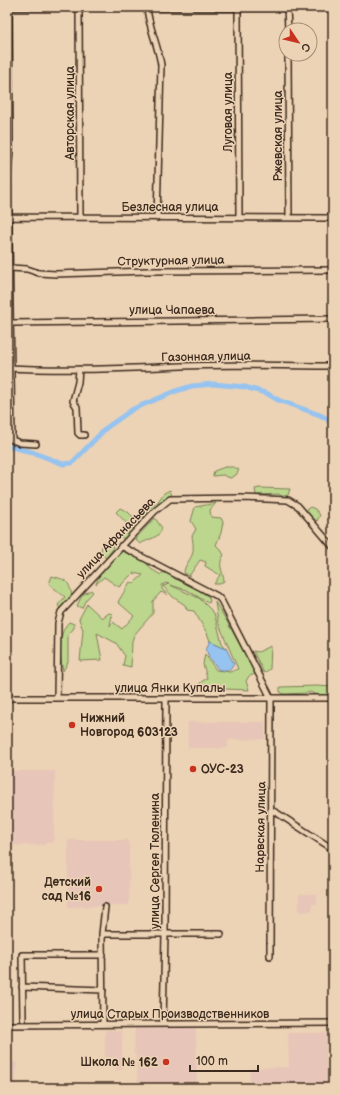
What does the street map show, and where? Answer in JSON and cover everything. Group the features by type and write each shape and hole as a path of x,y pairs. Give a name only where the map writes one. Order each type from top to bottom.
{"street":[{"path":"36,444 20,443 12,440 11,375 8,368 11,323 8,217 8,7 333,8"},
{"name":"Луговая улица","path":"238,7 239,217"},
{"path":"288,7 288,22"},
{"name":"Авторская улица","path":"79,8 80,217"},
{"path":"148,8 149,21 161,65 157,218"},
{"name":"Ржевская улица","path":"288,62 289,218"},
{"name":"Безлесная улица","path":"8,217 333,218"},
{"name":"Структурная улица","path":"10,268 27,269 38,273 56,274 118,271 333,270"},
{"name":"улица Чапаева","path":"11,323 333,319"},
{"name":"Газонная улица","path":"8,368 79,369 155,368 182,366 333,366"},
{"path":"79,369 78,382 73,401 78,407 78,433 84,435"},
{"name":"улица Афанасьева","path":"57,698 58,624 61,612 121,546 166,501 176,498 253,498 288,500 298,506 333,547"},
{"path":"121,546 217,596 221,600 271,698"},
{"name":"улица Янки Купалы","path":"7,698 333,698"},
{"name":"улица Сергея Тюленина","path":"163,1023 166,698"},
{"name":"Нарвская улица","path":"270,956 271,698"},
{"path":"271,810 333,849"},
{"path":"103,1024 102,934 104,907"},
{"path":"102,934 221,934"},
{"path":"23,1019 22,955 102,955"},
{"path":"22,987 102,990"},
{"name":"улица Старых Производственников","path":"7,1025 333,1023"}],"shaded area":[{"path":"188,722 265,722 265,739 228,740 228,748 188,748"},
{"path":"7,771 55,771 54,842 45,843 45,845 13,845 13,842 7,842"},
{"name":"Детский сад №16","path":"68,840 128,840 129,905 68,907"},
{"path":"299,894 317,894 317,904 312,904 312,911 299,912"},
{"name":"Школа № 162","path":"135,1028 196,1028 197,1088 138,1088 136,1056 134,1054"},
{"path":"105,1030 122,1031 122,1070 116,1070 116,1058 105,1057"},
{"path":"288,1033 333,1033 333,1088 250,1088 250,1068 289,1067"},
{"path":"7,1062 16,1062 16,1088 7,1088"}],"green space":[{"path":"225,467 234,467 239,470 236,475 230,478 223,475 213,476 214,471"},
{"path":"255,489 290,489 288,495 282,497 279,494 256,495"},
{"path":"170,490 172,496 148,515 124,540 121,536 130,527 116,512 120,508 128,512 137,521 145,510 157,503 164,493"},
{"path":"216,503 210,510 211,517 221,518 223,522 221,533 216,545 224,555 221,565 224,581 220,584 214,584 220,575 205,566 206,562 200,560 189,576 184,573 193,553 192,536 196,529 191,521 195,507"},
{"path":"310,507 315,509 320,515 317,521 307,513 307,509"},
{"path":"155,518 162,528 161,531 156,536 140,544 135,539"},
{"path":"104,542 112,544 113,549 106,558 100,552"},
{"path":"121,551 144,560 151,569 161,575 165,569 175,579 185,581 209,597 210,602 208,603 187,590 170,585 199,598 214,613 222,643 226,648 210,641 194,611 187,610 185,605 173,597 163,586 169,584 166,583 162,585 162,589 168,595 161,592 153,601 153,613 134,635 132,641 131,667 123,665 125,656 116,643 97,633 102,660 80,661 83,630 79,619 87,604 102,618 109,613 112,614 110,626 113,622 122,629 134,616 118,602 130,582 134,583 143,575 133,573 119,587 104,577 96,584 99,576"},
{"path":"52,576 66,582 71,591 72,596 60,609 58,605 65,597 49,584"},
{"path":"91,590 93,592 85,601 82,608 77,606 82,595"},
{"path":"215,602 256,674 249,676 246,681 249,690 201,688 200,683 207,678 203,664 205,654 216,670 230,672 238,669 218,622"},
{"path":"69,622 74,624 74,628 68,635 68,662 63,671 60,645 65,627"},
{"path":"271,646 270,669 264,673 253,651 258,652"},
{"path":"280,687 333,687 333,694 318,695 310,692 284,694 280,692"}],"water":[{"path":"210,641 226,648 234,664 230,670 219,670 209,657 206,649"}],"waterway":[{"path":"7,446 32,452 63,464 72,463 106,428 133,409 176,391 192,386 213,384 245,387 268,394 278,400 320,415 326,418 333,426"}],"place":[{"name":"Нижний Новгород 603123","path":"72,725"},
{"name":"ОУС-23","path":"193,769"},
{"name":"Детский сад №16","path":"99,889"},
{"name":"Школа № 162","path":"166,1062"}]}
